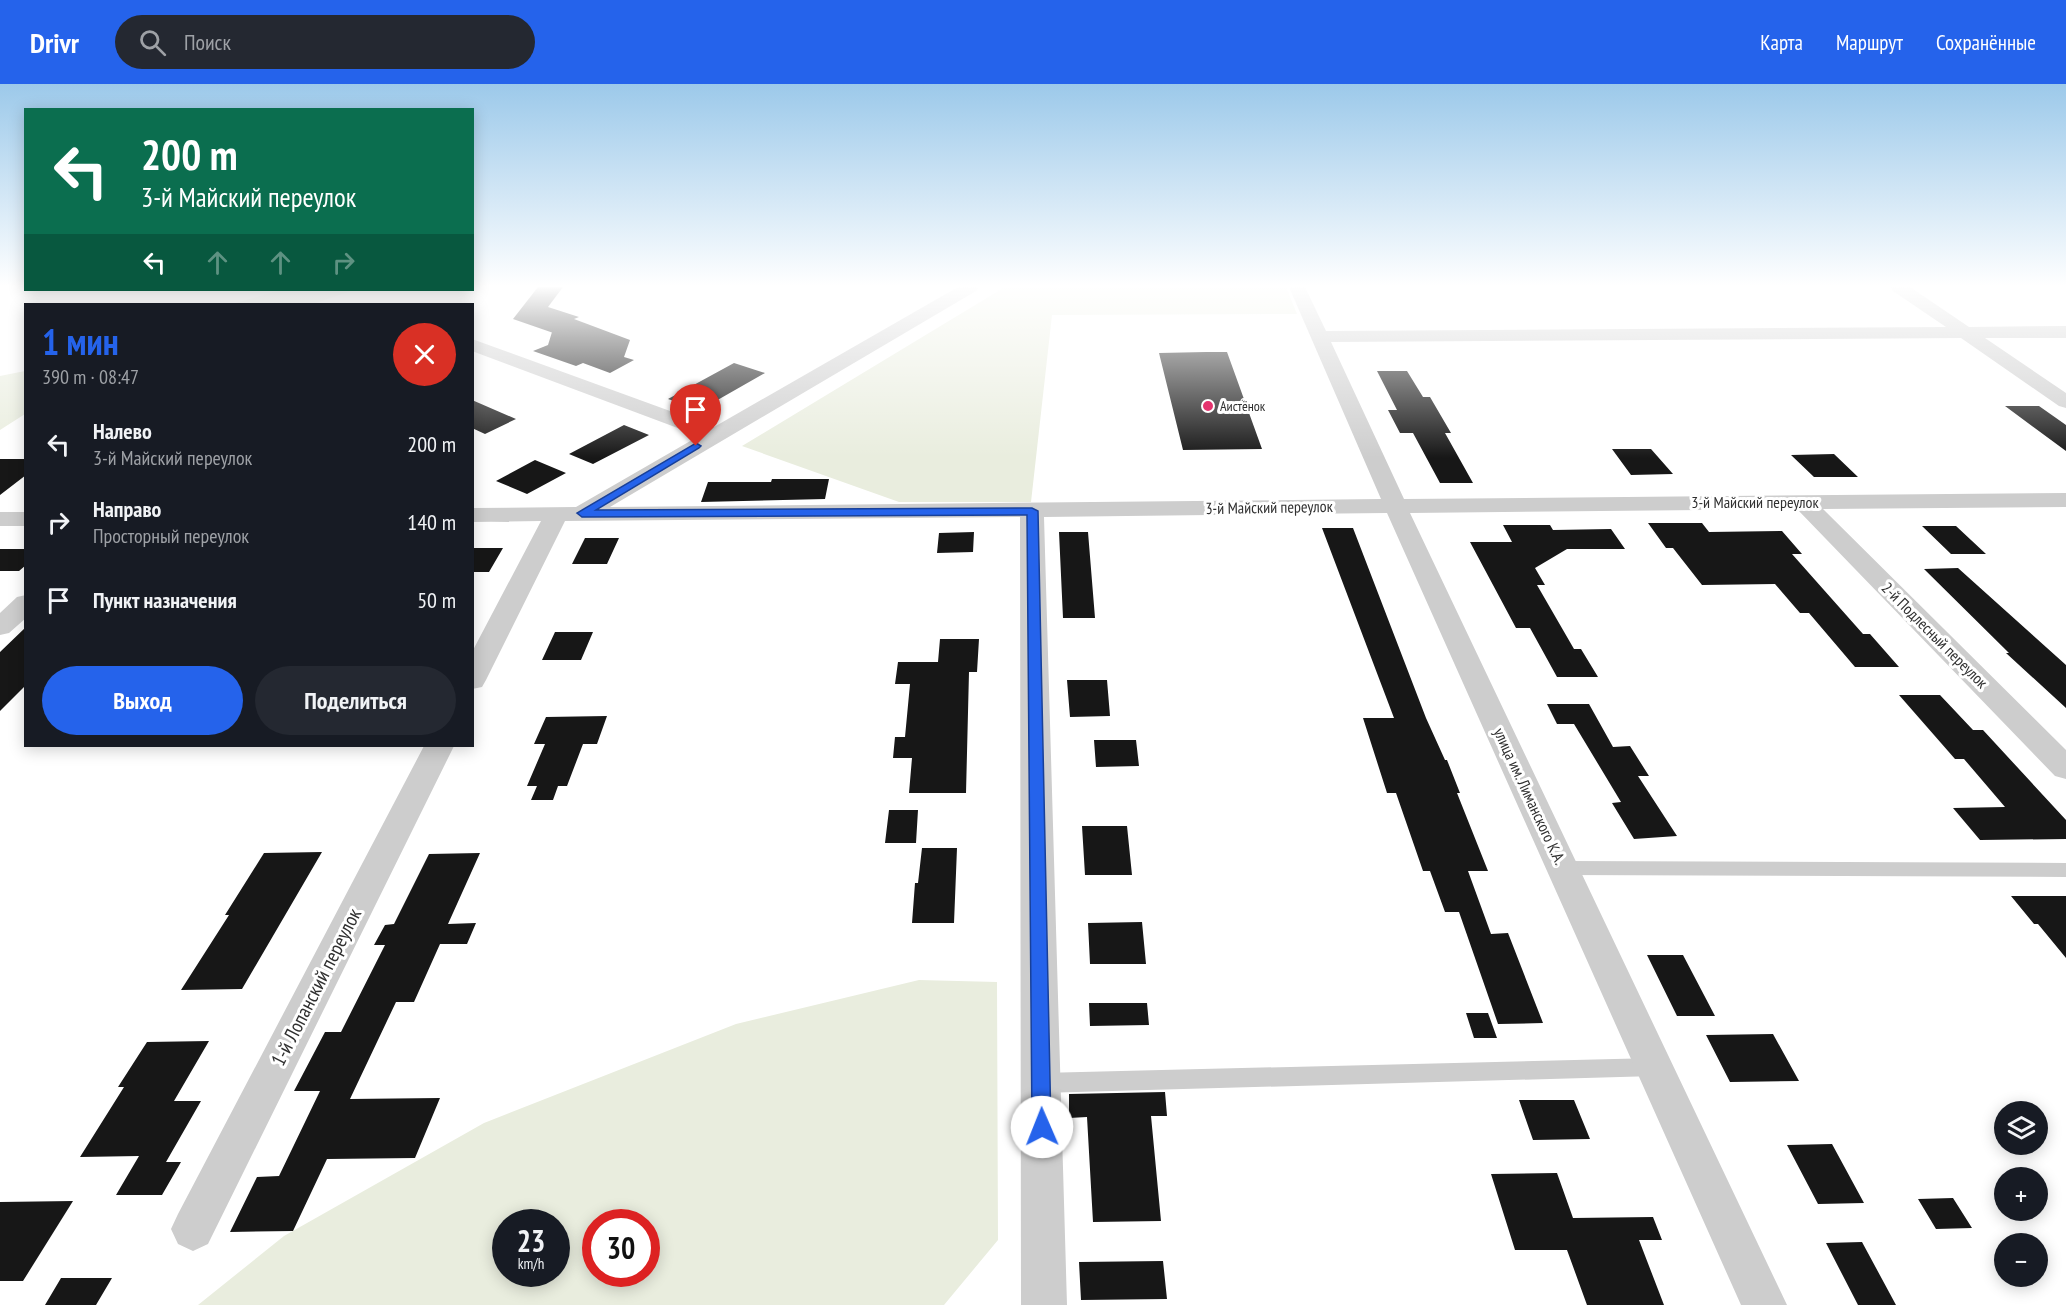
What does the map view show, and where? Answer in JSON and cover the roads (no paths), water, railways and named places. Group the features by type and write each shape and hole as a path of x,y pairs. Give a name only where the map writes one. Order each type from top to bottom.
{"street":[{"path":"474,677 570,514 715,435 872,344"},
{"name":"улица им. Лиманского К.А.","path":"1323,344 1395,505 1764,1305"},
{"path":"1983,344 2066,402"},
{"path":"474,345 715,435"},
{"name":"3-й Майский переулок","path":"474,515 2066,500"},
{"name":"2-й Подлесный переулок","path":"1803,502 2066,768"},
{"path":"1032,511 1044,1305"},
{"path":"0,519 24,519"},
{"path":"0,627 24,605"},
{"name":"1-й Лопанский переулок","path":"193,1229 438,747"}],"lane":[{"path":"1563,868 2066,870"},
{"path":"1041,1083 1654,1067"}],"place":[{"name":"Аистёнок","path":"1208,406"}]}
